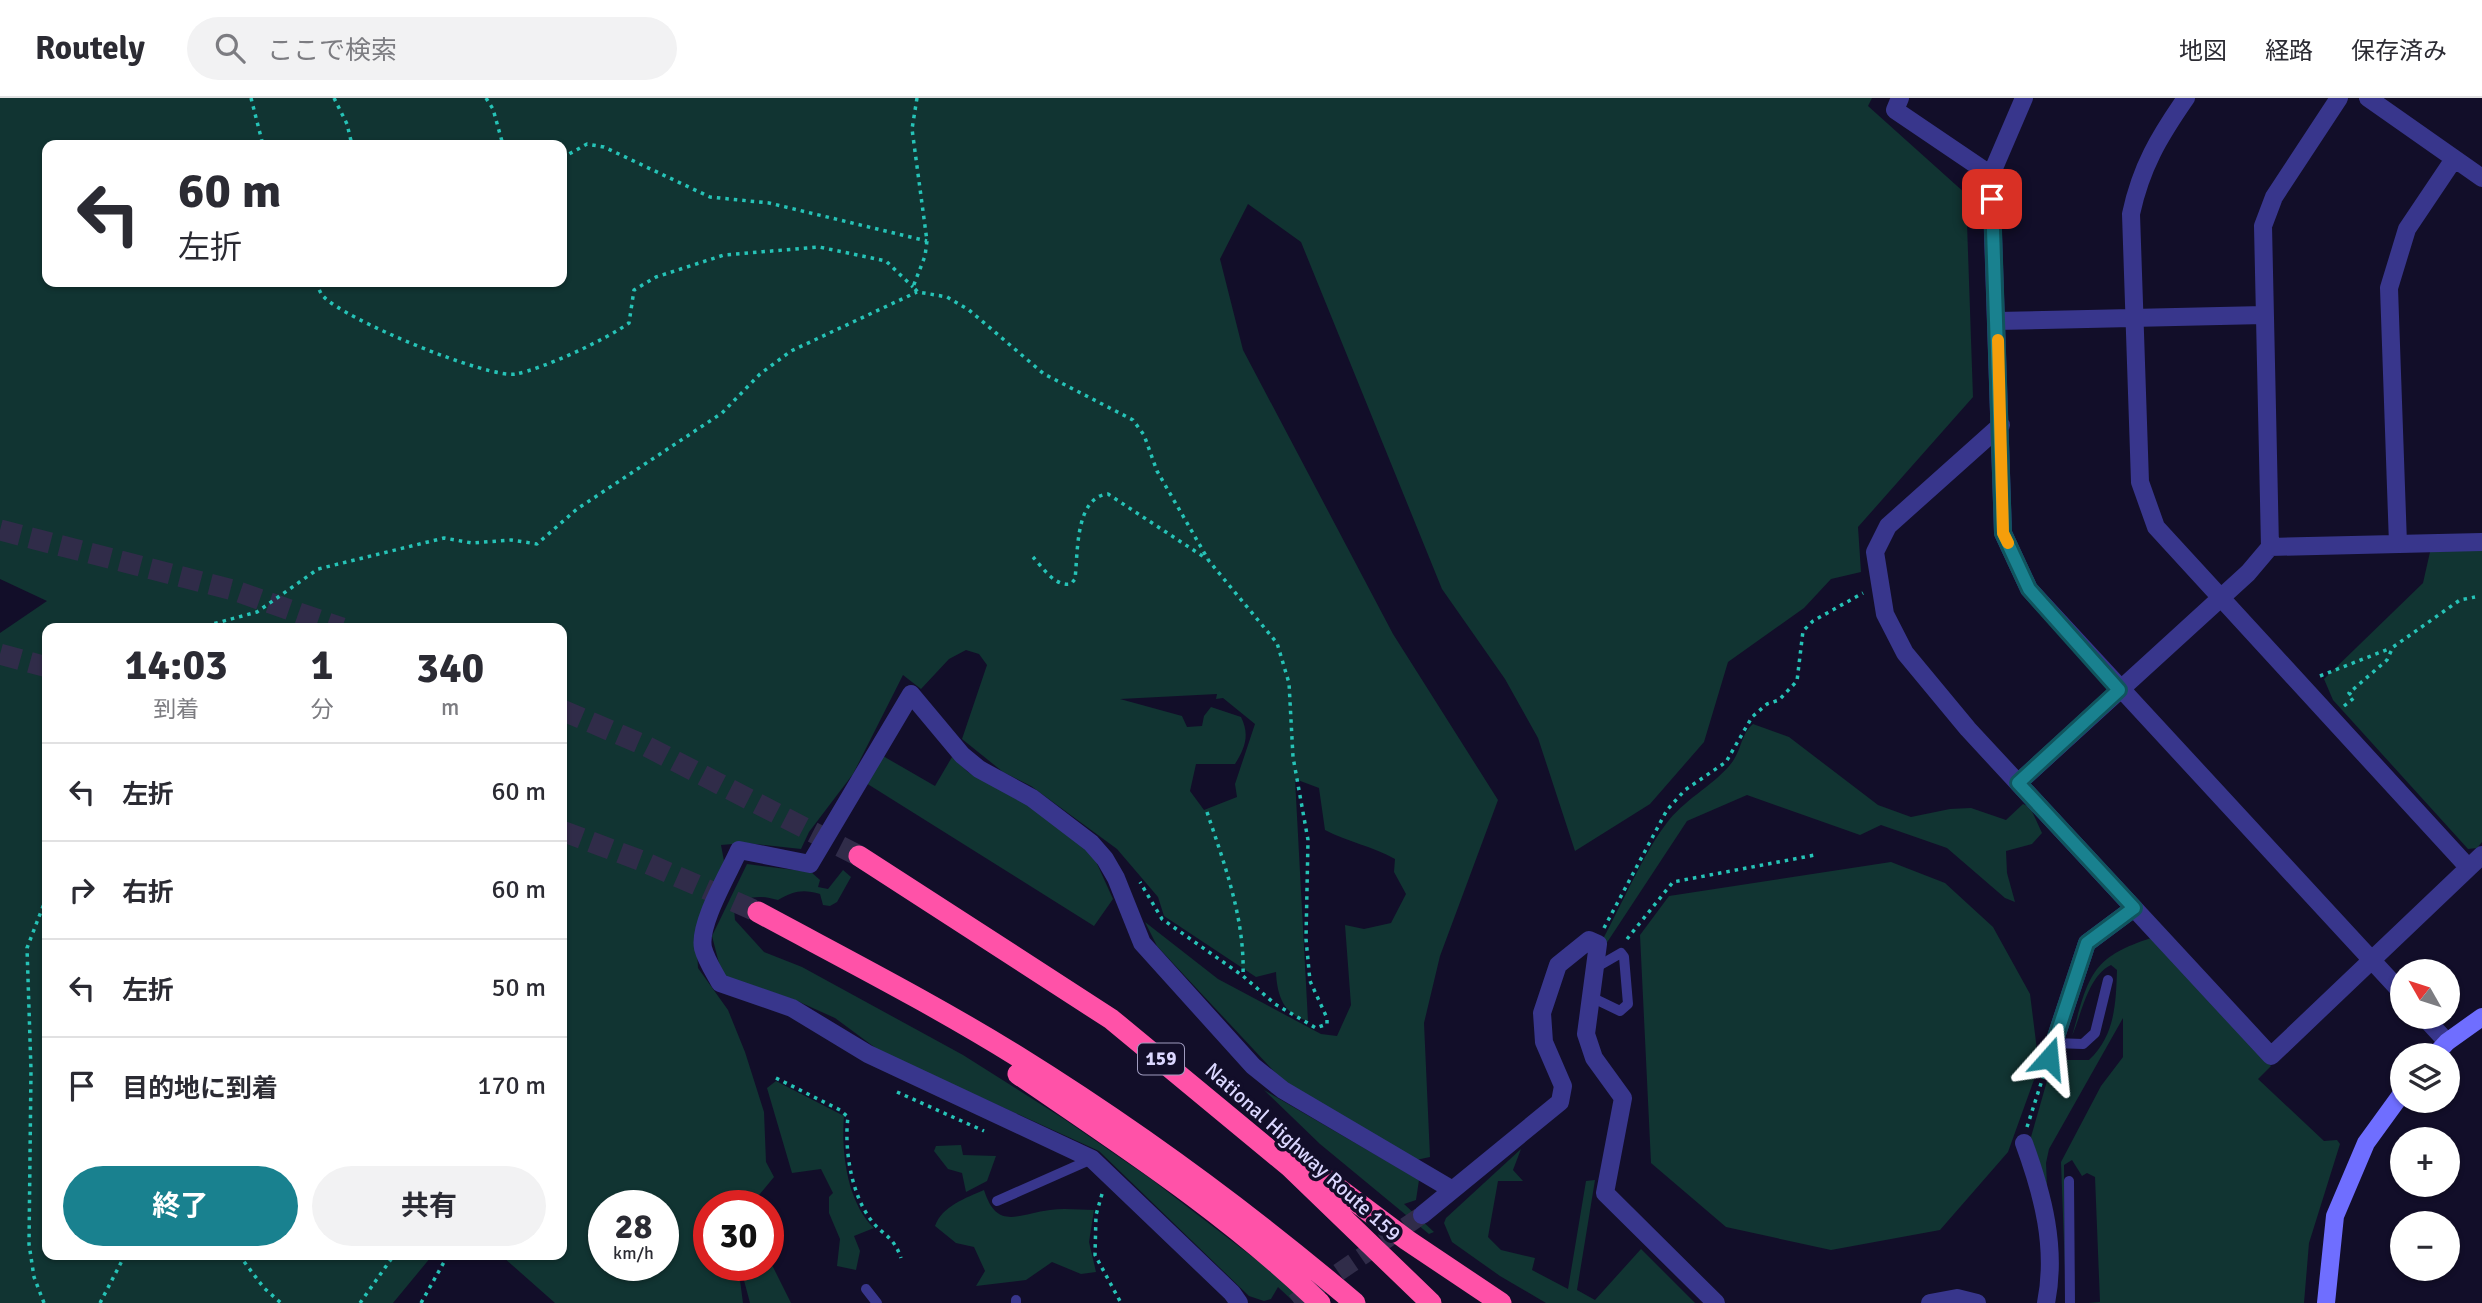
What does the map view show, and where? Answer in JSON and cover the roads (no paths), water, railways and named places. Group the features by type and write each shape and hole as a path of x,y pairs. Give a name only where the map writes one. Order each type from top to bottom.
{"highway":[{"name":"National Highway Route 159","path":"859,856 1111,1019 1290,1167 1431,1303"},
{"path":"758,912 945,1014 1080,1097 1254,1220 1355,1303"},
{"path":"826,949 1142,1158 1268,1253 1320,1303"},
{"name":"159","path":"1111,1019 1407,1240 1501,1303"}],"street":[{"path":"1900,98 1895,110 1991,175"},
{"path":"2024,98 1991,175 2003,533 2029,589 2119,690 2390,979"},
{"path":"2001,425 1888,526 1875,552 1885,614 1905,653 2018,783 2271,1056 2475,861 2156,527 2140,482 2131,215 2136,190 2153,146 2186,98"},
{"path":"2018,783 2248,573 2270,547 2263,226 2274,197 2339,98"},
{"path":"2368,98 2482,178"},
{"path":"2398,544 2389,288 2407,229 2454,159"},
{"path":"1997,321 2264,315"},
{"path":"2270,547 2482,542"},
{"path":"1239,1303 1233,1293 1092,1159 868,1054 792,1008 720,983 702,939 739,850 810,863 911,694 978,769 1032,798 1069,824 1105,859 1142,943 1253,1066 1283,1090 1451,1189"},
{"path":"2052,1050 2087,943 2134,908"},
{"path":"1422,1215 1560,1102 1563,1086 1544,1042 1542,1013 1558,965 1589,940 1598,944 1586,1034 1594,1058 1623,1098 1605,1193 1716,1303"},
{"path":"2449,1043 2482,1017"},
{"path":"2326,1303 2335,1216 2366,1143 2390,1110"},
{"path":"2024,1143 2044,1197 2051,1276 2046,1303"},
{"path":"1930,1303 1957,1298 1977,1303"}],"lane":[{"path":"1591,997 1620,1011 1628,1004 1624,957 1621,953 1594,969"},
{"path":"2052,1050 2083,1044 2095,1033 2108,980"},
{"path":"997,1200 1092,1159"},
{"path":"2069,1181 2070,1303"},
{"path":"866,1289 877,1303"}],"tunnel":[{"path":"0,530 233,590 328,623"},
{"path":"0,654 42,666"},
{"path":"567,712 646,746 859,856"},
{"path":"567,833 642,861 758,912"},
{"path":"1294,1303 1422,1215"}]}
